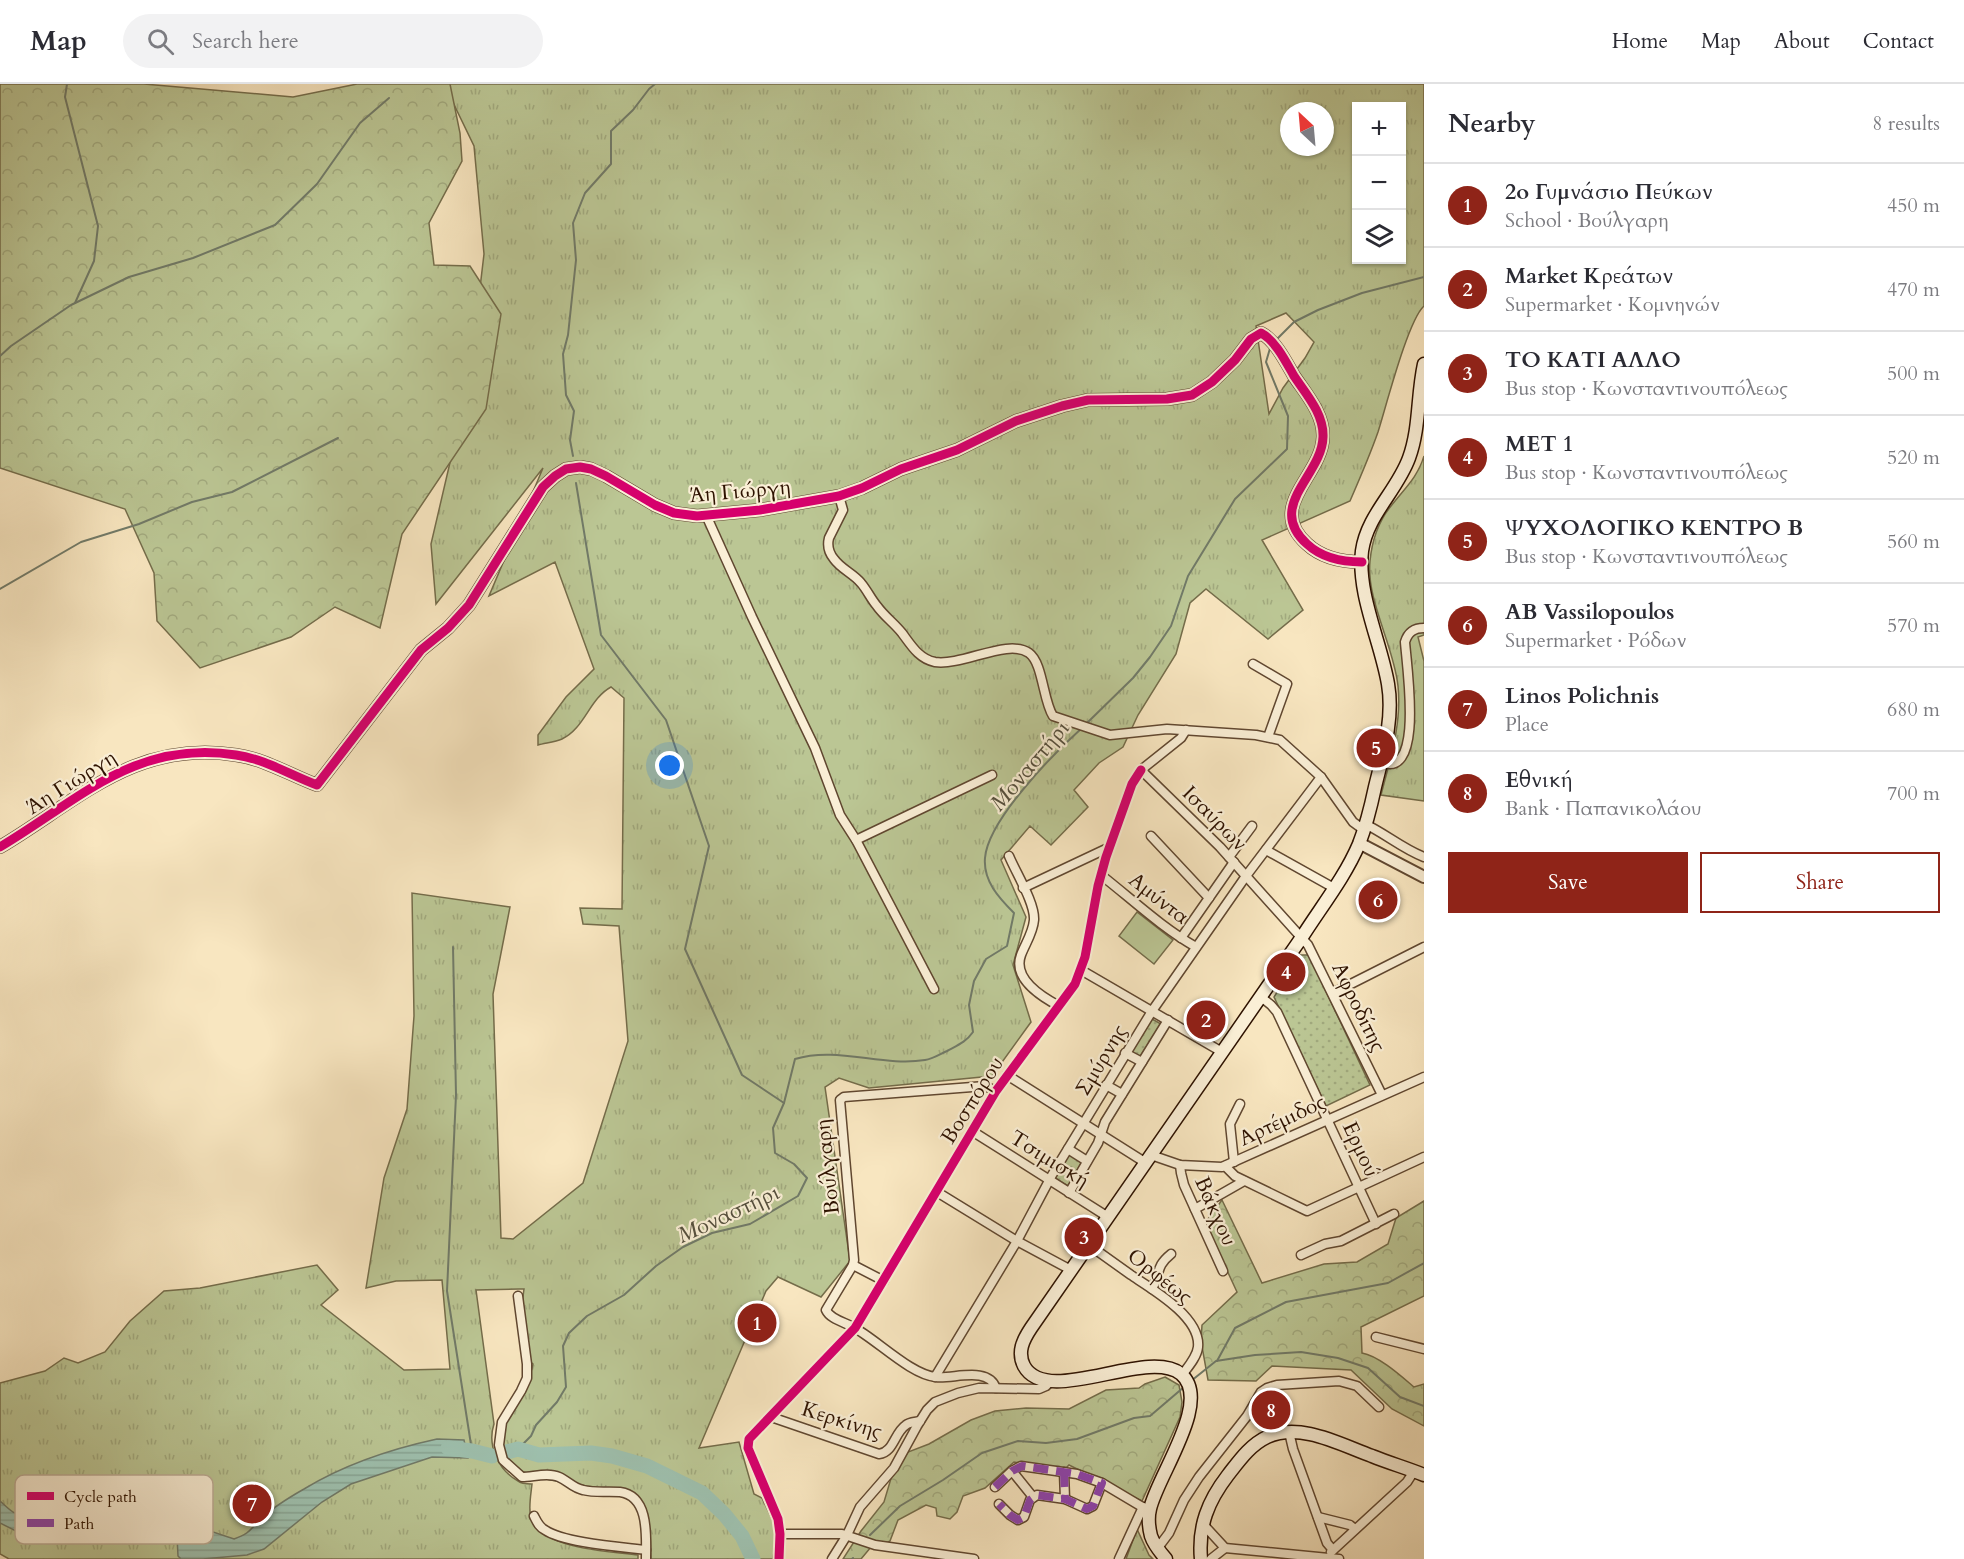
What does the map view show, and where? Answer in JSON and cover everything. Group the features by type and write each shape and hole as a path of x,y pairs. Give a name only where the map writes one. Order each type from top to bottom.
{"main road":[{"path":"1166,1559 1157,1549 1151,1536 1146,1509 1191,1405 1186,1381 1169,1368 1158,1367 1051,1381 1040,1379 1030,1373 1021,1360 1021,1351 1031,1328 1302,937 1334,888 1359,843 1382,762 1389,726 1389,690 1366,594 1362,562 1363,547 1370,526 1399,479 1410,456 1416,433 1424,364"},
{"path":"1201,1559 1202,1523 1216,1491 1250,1449 1269,1436 1289,1432 1322,1438 1419,1473"}],"street":[{"name":"Άη Γιώργη","path":"0,847 117,772 152,759 196,752 236,754 261,761 317,785 421,650 448,628 469,605 543,487 550,479 563,471 580,467 591,469 665,509 690,516 760,510 839,496 862,488 901,469 957,450 1002,427 1062,406 1088,400 1167,399 1191,395 1206,387 1220,375 1251,339 1261,333 1267,336 1282,357 1319,415 1323,435 1322,451 1294,499 1291,515 1295,528 1302,540 1315,551 1332,559 1362,562"},
{"path":"839,496 843,510 829,538 829,551 837,562 861,583 882,612 921,656 933,661 953,662 1000,649 1020,649 1030,653 1043,682 1050,712 1058,719 1113,735 1156,729 1268,737 1285,744 1321,777 1350,819 1387,835 1407,850 1424,857"},
{"path":"706,515 815,748 840,815 934,989"},
{"path":"1382,762 1391,765 1400,764 1414,750 1416,713 1406,642 1410,633 1417,628 1424,628"},
{"path":"1253,664 1287,684 1268,737"},
{"path":"1142,770 1181,738 1186,730"},
{"name":"Βοσπόρου","path":"780,1534 778,1519 748,1445 749,1438 772,1417 855,1328 996,1091 1072,988 1081,970 1101,875 1132,784 1142,770"},
{"name":"Ισαύρων","path":"1142,770 1232,860 1302,937"},
{"path":"855,840 992,775"},
{"name":"Σμύρνης","path":"935,1377 1017,1240 1083,1123 1152,1011 1246,876 1321,777"},
{"path":"1180,938 1209,898 1252,826"},
{"path":"1151,836 1209,898"},
{"path":"1359,843 1424,877"},
{"path":"1023,888 1110,847"},
{"name":"Ισαύρων","path":"1266,850 1334,888"},
{"path":"1009,856 1033,910 1034,922 1020,957 1019,967 1032,990 1059,1006"},
{"name":"Αμύντα","path":"1101,875 1142,910 1196,947"},
{"name":"Αφροδίτης","path":"1302,937 1312,951 1382,1095"},
{"path":"1333,993 1424,947"},
{"path":"1081,970 1222,1052"},
{"name":"Ερμού","path":"1261,997 1277,1012 1376,1224"},
{"path":"1069,1193 1101,1134 1105,1122 1168,1020"},
{"path":"1125,1053 1142,1062"},
{"name":"Αρτέμιδος","path":"1007,1075 1101,1134 1148,1159 1180,1165 1219,1168 1424,1077"},
{"path":"1106,1085 1122,1094"},
{"name":"Βούλγαρη","path":"853,1264 840,1100 844,1097 985,1086 996,1091"},
{"path":"1240,1104 1230,1124 1230,1164 1233,1175 1306,1211 1424,1157"},
{"name":"Τσιμισκή","path":"972,1131 1108,1218"},
{"path":"1068,1149 1087,1161"},
{"name":"Βάκχου","path":"1180,1165 1181,1177 1223,1271"},
{"path":"1195,1209 1244,1181"},
{"path":"937,1192 1071,1270"},
{"path":"1301,1255 1325,1244 1341,1241 1394,1214"},
{"name":"Ορφέως","path":"1089,1245 1171,1302 1189,1321 1198,1347 1186,1381"},
{"path":"1152,1289 1160,1266 1171,1254"},
{"path":"884,1281 853,1264 826,1310 829,1315 855,1328 913,1368 935,1377 983,1376 991,1380 996,1388"},
{"path":"518,1296 527,1378 501,1425 499,1445 501,1458 522,1477 554,1475 578,1489 629,1495 637,1502 642,1512 646,1533 646,1554 564,1538 544,1530 534,1516"},
{"path":"1376,1337 1424,1349"},
{"path":"832,1559 847,1535 860,1507 894,1468 929,1408 943,1398 969,1390 1039,1389 1051,1381"},
{"path":"1157,1549 1169,1533 1184,1500 1199,1477 1247,1416 1261,1392 1267,1388 1291,1384 1344,1382 1360,1388 1379,1407"},
{"name":"Κερκίνης","path":"772,1417 879,1454 889,1449 904,1426 921,1421"},
{"path":"1289,1432 1328,1545 1333,1550"},
{"path":"994,1487 1012,1471 1024,1466 1080,1474 1102,1483 1146,1509 1119,1559"},
{"path":"1012,1471 1033,1497"},
{"path":"1064,1472 1065,1499"},
{"path":"1325,1558 1419,1473"},
{"path":"999,1504 1014,1519 1018,1520 1024,1517 1030,1500 1040,1495 1065,1499 1086,1509 1093,1506 1102,1483"},
{"path":"1318,1517 1355,1529"},
{"path":"1202,1523 1225,1548 1339,1559"},
{"path":"779,1559 780,1534 832,1533 847,1535 876,1545 974,1559"},
{"path":"1211,1559 1225,1548"}],"green space":[{"path":"0,84 144,84 293,97 357,84 450,84 460,133 462,161 429,223 434,265 470,266 501,314 486,409 402,534 380,628 335,607 291,637 200,668 157,621 154,573 125,509 0,468"},
{"path":"444,84 1424,84 1424,306 1411,328 1378,432 1350,501 1262,540 1303,610 1268,639 1206,589 1190,603 1176,654 1138,715 1123,747 1099,763 1074,790 1088,807 1051,845 1030,826 1001,860 1026,917 1013,965 1031,1022 992,1076 869,1088 839,1078 825,1087 850,1261 821,1297 778,1277 766,1291 699,1448 739,1442 754,1494 762,1498 774,1523 776,1535 773,1559 651,1559 647,1516 634,1494 623,1489 607,1489 549,1480 522,1471 504,1458 501,1442 506,1420 533,1364 527,1359 522,1304 524,1289 519,1289 476,1290 494,1424 492,1440 496,1456 511,1476 521,1483 532,1484 530,1514 538,1528 548,1536 578,1547 638,1555 638,1559 9,1559 0,1554 0,1383 45,1371 64,1358 78,1363 105,1352 130,1321 164,1291 200,1288 317,1265 338,1290 321,1305 404,1370 450,1369 442,1280 396,1281 366,1288 384,1178 407,1109 414,1016 412,893 510,907 493,994 501,1238 513,1239 583,1183 628,1041 619,926 583,924 580,908 622,909 624,698 611,687 597,699 570,734 559,740 538,745 538,735 566,697 594,669 555,562 489,596 543,468 436,604 431,544 469,381 484,254 474,146","holes":["1286,313 1314,342 1283,388 1269,414 1256,326"]},
{"path":"1424,456 1424,635 1418,637 1424,661 1424,801 1381,795 1394,741 1399,700 1395,671 1372,591 1370,561 1379,525 1386,512 1414,477"},
{"path":"1137,912 1173,940 1154,964 1119,936"},
{"path":"1300,955 1309,955 1370,1085 1326,1106 1274,997"},
{"path":"1152,1019 1161,1024 1140,1057 1131,1052"},
{"path":"1069,1154 1082,1162 1068,1186 1055,1178"},
{"path":"1222,1200 1262,1283 1324,1264 1357,1262 1388,1244 1396,1218 1424,1201 1424,1296 1361,1327 1362,1353 1382,1362 1414,1387 1424,1384 1424,1426 1392,1409 1351,1370 1272,1366 1256,1381 1208,1380 1201,1341 1202,1325 1237,1292 1205,1223"},
{"path":"1165,1377 1179,1385 1182,1402 1180,1417 1142,1501 1069,1465 1064,1470 1014,1462 985,1488 963,1496 957,1512 950,1519 937,1516 936,1508 926,1505 898,1520 890,1541 879,1548 871,1547 861,1559 843,1559 884,1502 892,1475 908,1452 929,1444 971,1420 995,1411 1026,1408 1069,1409 1106,1390 1139,1388"},
{"path":"1137,1529 1149,1555 1153,1559 1126,1559"}],"shaded area":[{"path":"437,1439 464,1440 468,1458 432,1457 351,1484 322,1502 264,1549 247,1555 203,1559 181,1559 178,1556 177,1544 213,1544 213,1532 234,1539 247,1532 282,1502 320,1480 352,1465"},
{"path":"0,1501 15,1513 15,1530 0,1523"}],"waterway":[{"path":"67,84 65,97 98,226 94,261 75,303"},
{"path":"573,456 570,440 574,411 566,395 563,354 568,335 576,260 573,223 585,193 611,164 611,131 655,84"},
{"path":"0,356 71,305 129,277 193,258 275,225 317,184 360,123 389,98"},
{"name":"Μοναστήρι","path":"1275,341 1294,322 1318,310 1362,293 1424,277"},
{"name":"Μοναστήρι","path":"1087,723 1133,678 1171,626 1188,576 1235,499 1287,449 1288,416 1266,362 1271,345"},
{"path":"0,589 81,542 139,524 192,502 232,492 338,438"},
{"path":"576,483 601,635 666,720 709,846 685,949 742,1075 784,1103"},
{"name":"Μοναστήρι","path":"518,1449 531,1436 536,1425 557,1402 566,1387 563,1346 569,1333 587,1316 624,1295 656,1266 683,1247 712,1233 750,1224 798,1196 807,1178 794,1164 775,1153 773,1128 784,1103 795,1059 843,1055 892,1061 925,1060 955,1047 973,1032 969,1005 974,981 986,959 1007,946 1014,913 989,882 985,866 989,843 998,825 1024,788 1083,727"},
{"path":"453,947 456,1095 447,1291 472,1451"},
{"path":"1217,1361 1235,1328 1286,1302 1388,1283 1424,1263"},
{"path":"1191,1381 1216,1361 1255,1355 1301,1352 1338,1358 1368,1368 1400,1397 1424,1406"},
{"path":"870,1535 900,1506 982,1453 1018,1441 1046,1443 1077,1439 1134,1418 1150,1416 1184,1387"},
{"path":"448,1448 492,1456"},
{"path":"503,1453 518,1449 539,1455 591,1453 612,1456 647,1466 702,1493 724,1514 742,1536 753,1559"}],"marked path":[{"path":"995,1487 1012,1471 1022,1466 1077,1474 1102,1483 1093,1506 1087,1509 1065,1499 1037,1495 1030,1500 1024,1517 1018,1520 999,1504"},
{"path":"1064,1472 1065,1499"}],"cycle path":[{"path":"0,847 110,777 168,756 200,752 247,757 317,785 421,650 448,628 469,605 543,487 566,469 580,467 591,469 655,505 674,513 697,516 760,510 839,496 862,488 901,469 957,450 1016,421 1062,406 1088,400 1167,399 1192,395 1212,382 1235,360 1251,339 1261,333 1280,352 1317,412 1323,429 1320,451 1293,504 1292,517 1296,530 1307,544 1325,556 1362,562"},
{"path":"779,1559 778,1519 748,1448 749,1439 855,1328 996,1091 1075,984 1085,957 1098,886 1106,857 1132,784 1141,770"}],"place":[{"name":"ΨΥΧΟΛΟΓΙΚΟ ΚΕΝΤΡΟ B","path":"1376,748"},
{"name":"AB Vassilopoulos","path":"1378,900"},
{"name":"ΜΕΤ 1","path":"1286,972"},
{"name":"Market Κρεάτων","path":"1206,1020"},
{"name":"ΤΟ ΚΑΤΙ ΑΛΛΟ","path":"1084,1237"},
{"name":"2ο Γυμνάσιο Πεύκων","path":"757,1323"},
{"name":"Εθνική","path":"1271,1410"},
{"name":"Linos Polichnis","path":"252,1504"}]}
